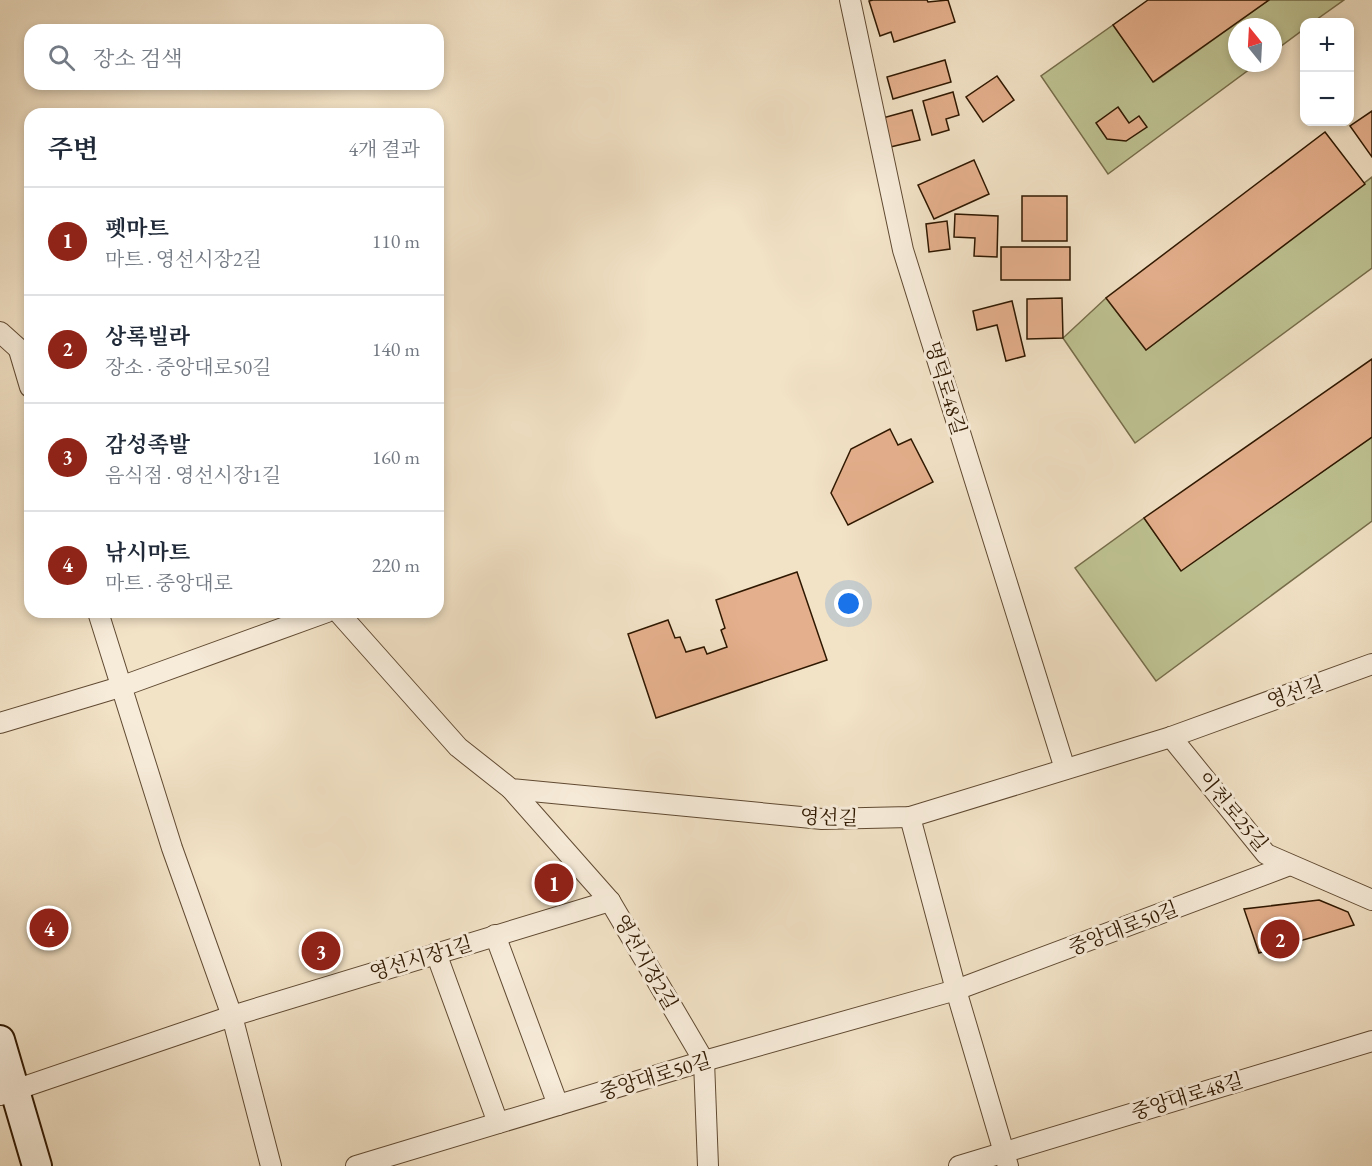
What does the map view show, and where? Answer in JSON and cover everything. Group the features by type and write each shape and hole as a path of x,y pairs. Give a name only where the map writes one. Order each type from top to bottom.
{"main road":[{"path":"0,1040 8,1093 37,1166"}],"street":[{"name":"명덕로48길","path":"850,0 903,250 1065,769"},
{"path":"0,332 24,354"},
{"path":"100,618 172,848 232,1016 271,1166"},
{"path":"0,723 120,687 310,618"},
{"path":"343,618 458,747 511,789"},
{"name":"영선길","path":"511,789 822,819 910,818 1171,737 1372,664"},
{"name":"이천로25길","path":"1171,737 1266,854 1372,900"},
{"name":"영선시장2길","path":"511,789 610,901 704,1061 708,1166"},
{"path":"910,818 956,990 1005,1159"},
{"name":"중앙대로50길","path":"356,1166 704,1061 956,990 1290,865"},
{"name":"영선시장1길","path":"8,1093 232,1016 610,901"},
{"path":"495,935 558,1105"},
{"path":"436,953 498,1123"},
{"name":"중앙대로48길","path":"959,1166 1005,1159 1372,1041"}],"green space":[{"path":"1269,0 1344,0 1319,18 1300,18 1300,32 1282,45 1282,18 1244,18"},
{"path":"1113,25 1154,82 1228,29 1228,72 1246,72 1108,174 1041,76"},
{"path":"1372,177 1372,268 1135,443 1063,338 1106,298 1146,350"},
{"path":"1372,437 1372,521 1156,681 1075,568 1144,518 1181,570"}],"building":[{"path":"927,0 928,2 948,0 955,22 894,42 891,32 880,36 869,1"},
{"path":"1148,0 1269,0 1244,18 1228,18 1228,29 1153,82 1113,25"},
{"path":"945,60 951,82 893,99 887,77"},
{"path":"997,76 1014,100 983,122 966,97"},
{"path":"953,92 959,115 946,119 949,130 932,135 923,101"},
{"path":"1118,107 1129,123 1139,116 1147,127 1126,141 1107,139 1096,123"},
{"path":"912,110 920,140 886,148 879,119"},
{"path":"1372,111 1372,157 1350,126 1354,126 1354,123"},
{"path":"1325,132 1365,184 1146,350 1106,298"},
{"path":"974,160 989,194 934,219 918,185"},
{"path":"1022,196 1067,196 1067,241 1022,241"},
{"path":"955,214 998,216 997,257 974,256 975,238 954,237"},
{"path":"947,221 950,249 929,252 926,224"},
{"path":"1001,247 1070,247 1070,280 1001,280"},
{"path":"1062,298 1063,338 1027,339 1027,299"},
{"path":"1012,301 1025,356 1006,361 997,325 977,330 973,311"},
{"path":"1372,359 1372,437 1181,571 1144,518"},
{"path":"890,429 898,445 911,439 933,482 848,525 831,493 851,449"},
{"path":"797,572 827,660 656,718 628,634 668,620 675,638 680,637 686,652 704,647 707,654 727,647 721,630 725,628 716,600"},
{"path":"1319,900 1348,912 1354,925 1259,953 1244,909"}],"place":[{"name":"펫마트","path":"554,883"},
{"name":"낚시마트","path":"49,928"},
{"name":"상록빌라","path":"1280,939"},
{"name":"감성족발","path":"321,951"}]}
